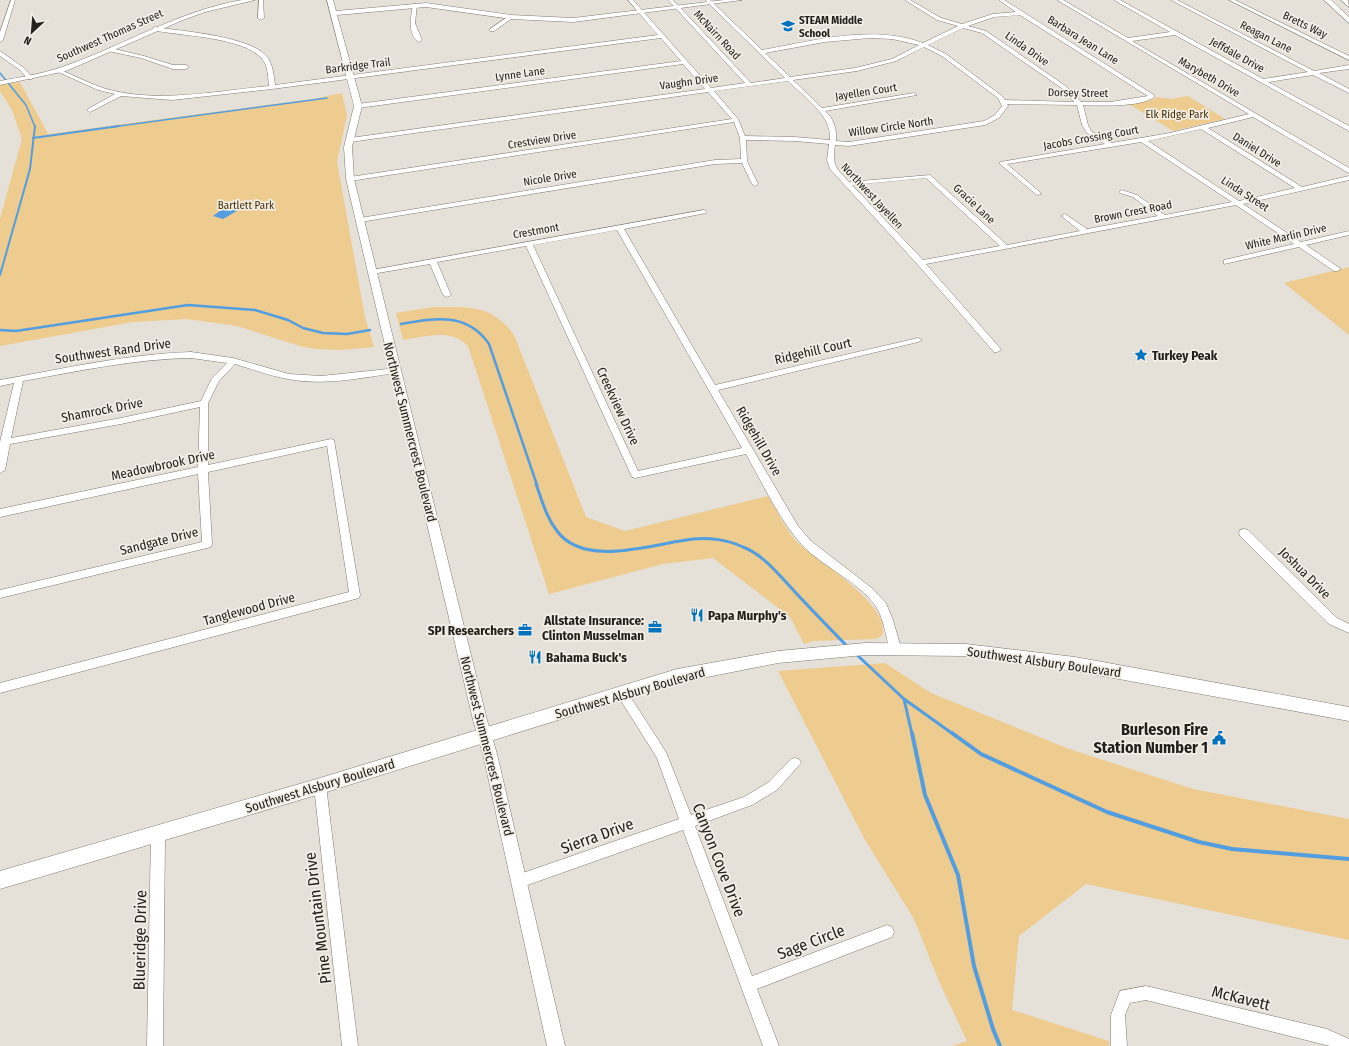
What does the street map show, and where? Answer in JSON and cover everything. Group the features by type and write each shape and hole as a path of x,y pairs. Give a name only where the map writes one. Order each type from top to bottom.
{"main road":[{"path":"1327,0 1349,21"},
{"path":"1344,0 1349,5"},
{"name":"Southwest Alsbury Boulevard","path":"0,880 158,835 692,673 749,662 824,652 895,648 966,650 1040,658 1349,714"}],"street":[{"path":"0,40 13,0"},
{"name":"Southwest Thomas Street","path":"1,82 30,78 59,71 110,50 154,29 200,11 252,0"},
{"path":"261,0 261,18"},
{"name":"Northwest Summercrest Boulevard","path":"330,0 335,13 358,106 348,147 350,179 384,326 485,736 556,1046"},
{"path":"630,0 736,120 743,138 744,161 755,184"},
{"name":"McNairn Road","path":"670,0 749,84"},
{"path":"335,13 415,5 447,7 512,17 573,20 677,8 709,2 739,0"},
{"name":"Linda Drive","path":"907,0 939,19 984,32 1065,88 1080,104 1085,125 1089,132 1109,144"},
{"name":"Barbara Jean Lane","path":"1001,0 1151,94 1152,97"},
{"name":"Marybeth Drive","path":"1059,0 1349,171"},
{"name":"Jeffdale Drive","path":"1116,0 1349,128"},
{"name":"Reagan Lane","path":"1173,0 1349,91"},
{"name":"Bretts Way","path":"1231,0 1349,58"},
{"name":"Northwest Jayellen","path":"709,2 832,122 834,129 830,159 832,168 998,350"},
{"path":"415,5 412,23 419,40"},
{"name":"Vaughn Drive","path":"350,140 869,67 894,60 962,26 993,16 1021,13"},
{"path":"492,30 512,17"},
{"path":"154,29 234,42 247,46 264,56 268,64 272,87"},
{"path":"1126,40 1175,33"},
{"name":"Barkridge Trail","path":"59,71 100,89 120,94 172,98 272,87 662,36"},
{"path":"761,52 860,37 893,38 923,45 948,58 1000,97 1003,102"},
{"path":"110,50 142,57 173,67 186,67"},
{"path":"0,53 22,69 30,78"},
{"name":"Lynne Lane","path":"358,106 685,62"},
{"path":"1263,81 1349,67"},
{"path":"90,110 120,94"},
{"name":"Jayellen Court","path":"820,110 914,95"},
{"name":"Dorsey Street","path":"1003,102 1117,104 1152,97"},
{"name":"Willow Circle North","path":"743,138 795,139 832,144 870,142 985,123 996,118 1004,111 1005,106 1003,102"},
{"name":"Jacobs Crossing Court","path":"1040,194 1002,163 1170,135 1253,114"},
{"name":"Crestview Drive","path":"350,179 736,120"},
{"name":"Daniel Drive","path":"1202,127 1301,189"},
{"name":"Linda Street","path":"1141,139 1337,269"},
{"name":"Nicole Drive","path":"360,220 715,162 744,161"},
{"name":"Gracie Lane","path":"846,184 928,176 1005,247"},
{"name":"Brown Crest Road","path":"921,264 1238,203 1349,178"},
{"path":"1122,192 1135,196 1164,217"},
{"name":"Crestmont","path":"372,272 704,212"},
{"path":"1066,216 1086,232"},
{"name":"Ridgehill Drive","path":"619,227 794,529 807,544 869,592 882,606 888,620 895,648"},
{"name":"White Marlin Drive","path":"1227,262 1349,233"},
{"name":"Creekview Drive","path":"529,244 635,475 748,450"},
{"path":"432,261 447,294"},
{"name":"Ridgehill Court","path":"713,388 918,340"},
{"name":"Southwest Rand Drive","path":"0,383 160,356 191,355 232,361 289,377 321,379 358,376 395,370"},
{"name":"Sandgate Drive","path":"0,594 207,544 203,470 204,402 215,380 232,361"},
{"path":"0,470 19,379"},
{"name":"Shamrock Drive","path":"6,442 121,421 204,402"},
{"name":"Meadowbrook Drive","path":"0,513 331,442"},
{"name":"Tanglewood Drive","path":"0,688 355,595 331,442"},
{"name":"Joshua Drive","path":"1244,533 1333,621 1349,629"},
{"name":"Canyon Cove Drive","path":"622,693 662,756 772,1046"},
{"name":"Sierra Drive","path":"519,881 748,801 773,786 795,763"},
{"name":"Pine Mountain Drive","path":"320,786 350,1046"},
{"name":"Blueridge Drive","path":"155,1046 158,835"},
{"name":"Sage Circle","path":"748,985 887,932"},
{"name":"McKavett","path":"1119,1046 1118,1015 1125,996 1146,993 1326,1037 1348,1046"}],"green space":[{"name":"Bartlett Park","path":"20,82 48,134 313,99 342,93 347,115 337,162 365,317 374,347 341,350 315,349 300,346 237,326 187,319 133,322 0,346 0,219 22,139 12,110 0,91 0,85"},
{"name":"Elk Ridge Park","path":"1188,96 1225,119 1173,131 1129,104 1152,100 1157,97 1171,99"},
{"path":"1349,267 1349,335 1284,283"},
{"path":"433,307 478,309 497,318 506,325 514,335 586,517 625,531 768,496 796,541 850,584 876,611 882,624 882,636 875,639 814,641 804,644 790,617 713,558 663,564 549,594 468,346 461,340 446,335 403,340 396,313"},
{"path":"885,663 931,693 1069,749 1193,789 1349,819 1349,940 1086,884 1019,936 1012,1010 1109,1041 1109,1046 952,1046 967,1041 938,979 914,919 864,838 778,671"}],"water":[{"path":"228,205 242,208 223,219 213,216"}],"waterway":[{"path":"0,73 26,105 35,127"},
{"path":"112,127 327,98"},
{"path":"34,138 119,126"},
{"path":"34,138 35,127"},
{"path":"0,275 30,169 34,138"},
{"path":"0,330 16,331 188,305 255,310 288,320 303,328 323,333 347,334 370,330"},
{"path":"401,324 438,319 460,322 471,327 489,344 537,485"},
{"path":"536,484 553,526 569,542 585,549 621,551 677,541 705,538 731,543 751,551 771,566 848,647"},
{"path":"855,653 904,699"},
{"path":"904,699 953,734"},
{"path":"904,699 912,734"},
{"path":"912,733 925,795 958,875 974,966 993,1029 1000,1046"},
{"path":"952,733 981,754 1107,812 1199,842 1232,849 1349,859"}],"place":[{"name":"STEAM Middle School","path":"788,26"},
{"name":"Turkey Peak","path":"1141,355"},
{"name":"Papa Murphy's","path":"697,615"},
{"name":"Allstate Insurance: Clinton Musselman","path":"655,627"},
{"name":"SPI Researchers","path":"525,630"},
{"name":"Bahama Buck's","path":"535,657"},
{"name":"Burleson Fire Station Number 1","path":"1219,738"}]}
